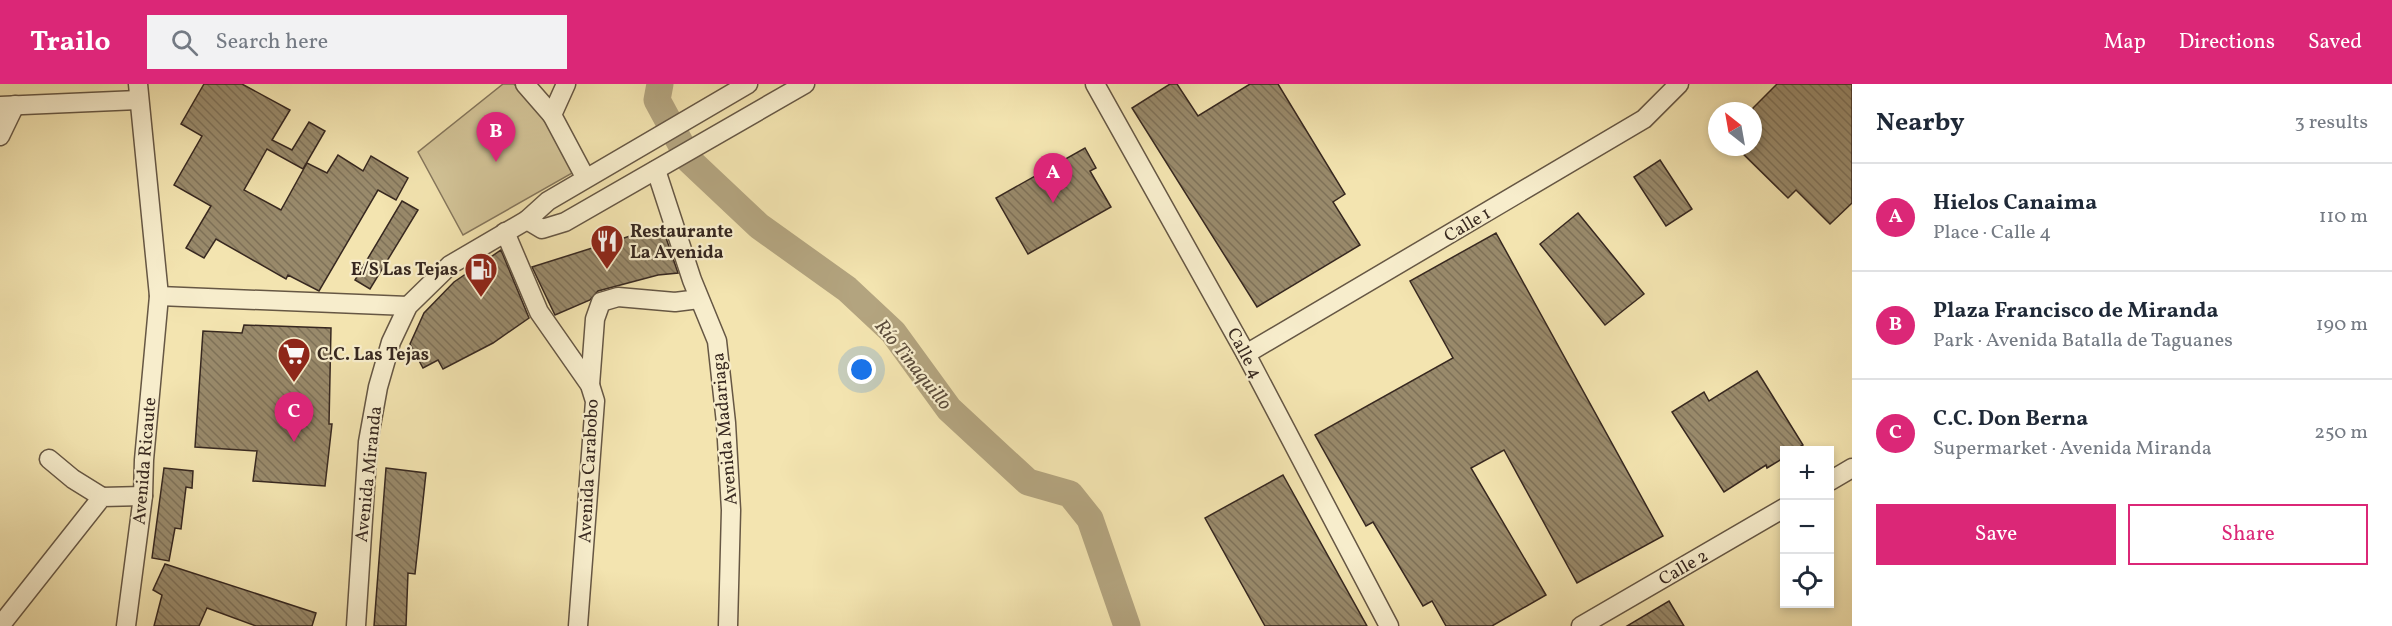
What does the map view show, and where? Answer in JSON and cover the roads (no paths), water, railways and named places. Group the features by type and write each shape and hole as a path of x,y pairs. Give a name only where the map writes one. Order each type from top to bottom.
{"street":[{"path":"525,84 552,115 585,177"},
{"path":"552,115 566,84"},
{"name":"Avenida Miranda","path":"356,626 370,431 378,387 391,342 408,306 450,265 527,220 538,208 585,177 748,84"},
{"path":"527,220 542,230 552,228 805,84"},
{"name":"Calle 4","path":"1095,84 1246,354 1389,626"},
{"name":"Calle 1","path":"1246,354 1644,119 1679,84"},
{"path":"0,136 8,106 138,92"},
{"name":"Avenida Ricaute","path":"126,626 143,496 144,460 159,296 138,92"},
{"name":"Avenida Madariaga","path":"661,167 699,299 717,341 732,510 728,626"},
{"name":"Avenida Carabobo","path":"505,232 539,312 590,385 595,401 578,626"},
{"path":"159,296 408,306"},
{"path":"590,385 595,319 602,302 618,297 675,302 699,299"},
{"path":"49,459 73,479 102,497 143,496"},
{"path":"1834,479 1852,468"},
{"path":"0,626 102,497"},
{"name":"Calle 2","path":"1581,626 1780,511"}],"waterway":[{"name":"Río Tinaquillo","path":"660,84 657,100 690,161 759,226 847,289 893,332 949,409 1028,482 1070,494 1090,519 1127,626"}],"place":[{"name":"Plaza Francisco de Miranda","path":"496,162"},
{"name":"Hielos Canaima","path":"1053,203"},
{"name":"Restaurante La Avenida","path":"607,270"},
{"name":"E/S Las Tejas","path":"481,298"},
{"name":"C.C. Las Tejas","path":"294,383"},
{"name":"C.C. Don Berna","path":"294,442"}]}
